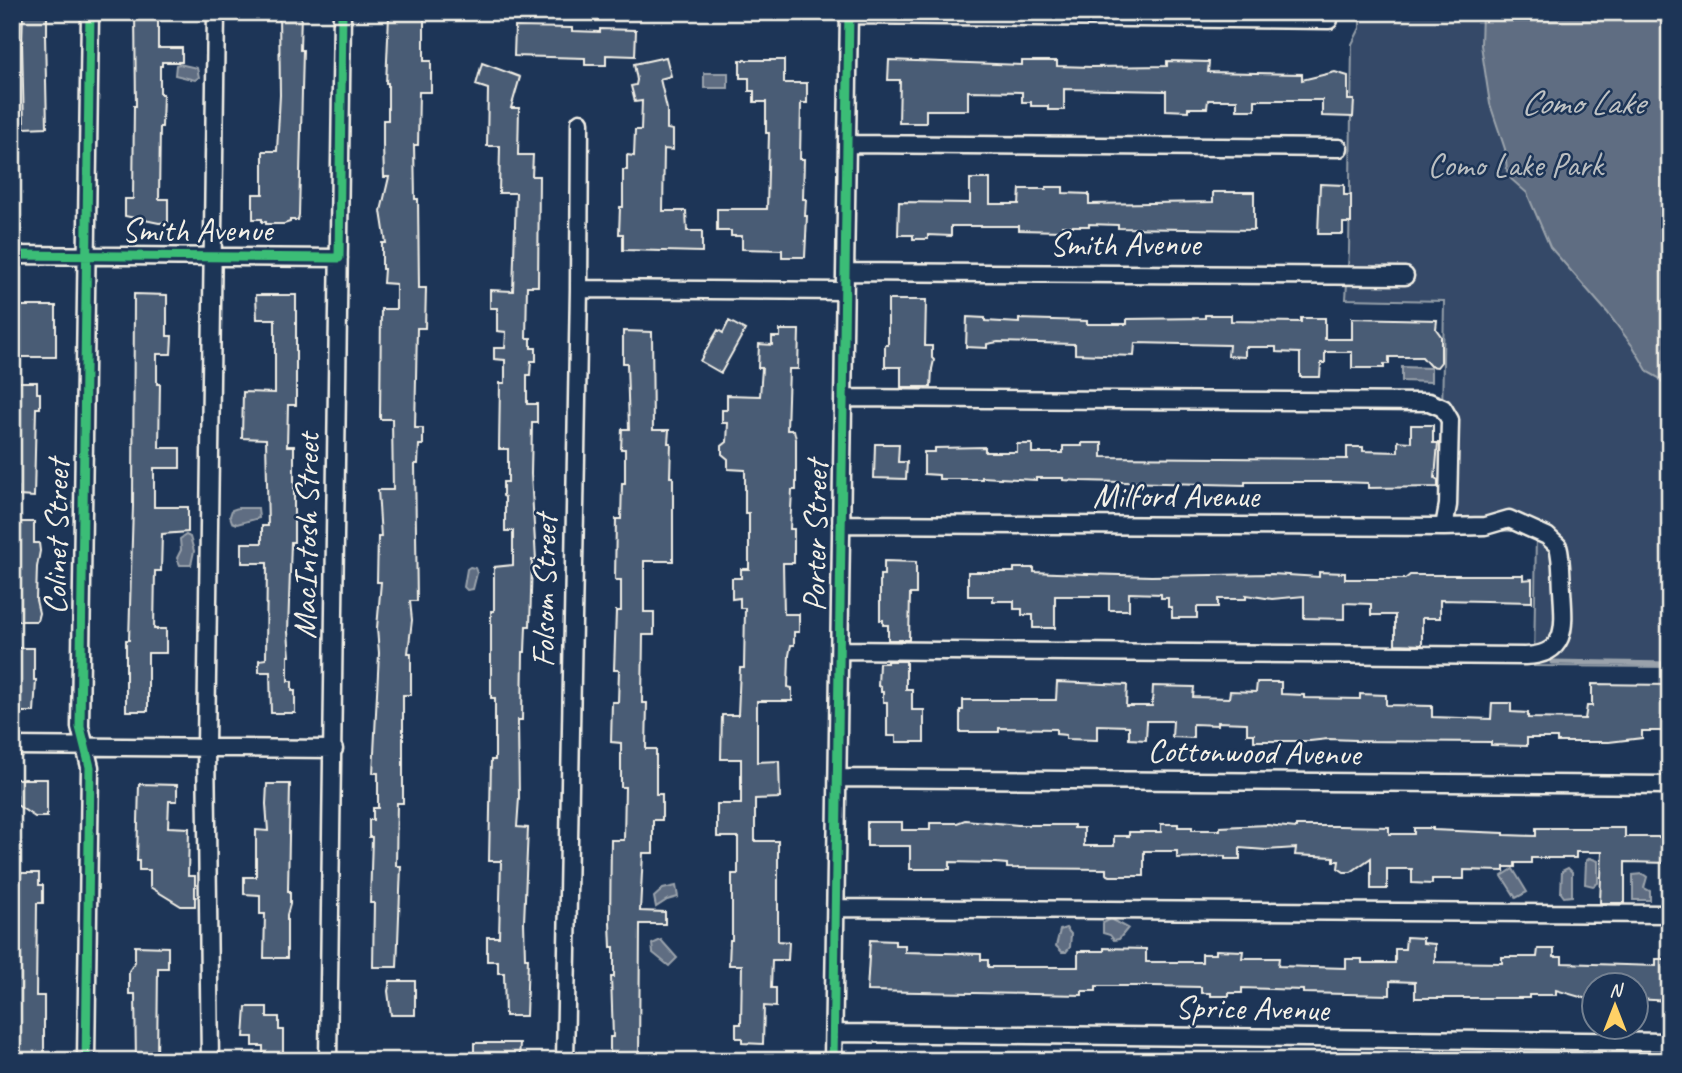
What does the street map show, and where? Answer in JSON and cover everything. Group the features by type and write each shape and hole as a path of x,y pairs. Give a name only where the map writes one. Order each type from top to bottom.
{"street":[{"name":"Colinet Street","path":"86,1061 90,767 80,727 90,12"},
{"path":"210,1061 206,747 216,12"},
{"name":"MacIntosh Street","path":"328,1061 342,12"},
{"path":"848,14 1329,20"},
{"name":"Porter Street","path":"834,1061 848,14"},
{"name":"Folsom Street","path":"565,1061 580,122"},
{"path":"847,144 1339,148"},
{"name":"Smith Avenue","path":"12,255 339,258"},
{"name":"Smith Avenue","path":"845,272 1405,276"},
{"path":"579,289 844,291"},
{"path":"843,398 1429,402 1443,408 1450,420 1448,505 1444,527"},
{"name":"Milford Avenue","path":"840,650 1525,656 1541,654 1554,647 1562,633 1559,550 1552,539 1509,519 1485,526 1444,527 841,524"},
{"path":"12,746 334,748"},
{"name":"Cottonwood Avenue","path":"838,778 1670,785"},
{"path":"835,908 1670,914"},
{"name":"Sprice Avenue","path":"834,1033 1670,1042"}],"shaded area":[{"path":"480,12 830,12 830,16"}],"green space":[{"name":"Como Lake Park","path":"1360,12 1670,12 1670,667 1534,666 1536,531 1440,530 1444,301 1346,299 1352,44 1360,28"}],"water":[{"name":"Como Lake","path":"1482,12 1670,12 1670,391 1659,378 1648,372 1607,312 1550,247 1527,193 1511,179 1507,171 1505,149 1490,104 1481,45"},
{"path":"176,65 197,68 199,77 195,80 175,75"},
{"path":"704,73 728,73 728,88 704,88"},
{"path":"1402,367 1431,368 1431,382 1402,381"},
{"path":"258,508 259,518 237,524 232,522 232,510"},
{"path":"186,535 190,537 194,551 191,565 180,565 177,558 181,550 180,539"},
{"path":"475,568 477,573 473,589 467,590 464,587 467,569"},
{"path":"1590,858 1598,861 1598,883 1593,886 1585,884 1586,861"},
{"path":"1568,868 1572,872 1572,896 1564,897 1561,893 1562,871"},
{"path":"1513,869 1527,892 1516,898 1502,876"},
{"path":"1643,874 1647,877 1644,888 1650,891 1650,900 1633,900 1633,875"},
{"path":"676,886 678,897 656,907 654,897 663,889"},
{"path":"1111,919 1128,928 1119,939 1114,940 1103,933 1103,923"},
{"path":"1066,928 1071,934 1070,947 1066,952 1062,952 1056,946 1060,930"},
{"path":"661,940 677,958 669,966 653,953 652,944"}],"building":[{"path":"23,12 47,12 47,127 24,128"},
{"path":"135,12 158,12 158,48 182,48 182,62 162,62 160,66 160,94 163,94 159,199 168,199 168,222 159,223 125,216 125,199 133,199"},
{"path":"279,12 301,12 300,50 303,50 299,215 298,220 290,220 284,224 266,224 262,219 253,219 253,194 263,194 263,151 277,151 280,95"},
{"path":"389,16 424,17 424,61 431,61 431,92 419,92 418,145 414,145 415,199 418,199 419,288 426,288 425,328 417,328 415,428 423,428 423,445 419,445 418,464 415,464 417,601 410,601 412,620 408,653 411,653 411,695 403,695 403,803 397,803 396,866 401,866 397,967 373,967 374,903 370,903 372,837 369,837 369,820 373,820 373,808 378,808 378,773 373,773 381,582 377,582 378,537 381,537 378,490 393,490 392,419 380,419 381,309 396,309 396,284 383,283 382,269 382,243 386,243 381,211 389,177 384,177 383,120 388,120 386,83"},
{"path":"515,27 572,28 572,31 600,32 600,29 636,30 635,56 606,55 606,65 585,65 585,58 514,56"},
{"path":"666,57 671,76 660,79 667,109 667,129 673,130 673,150 664,149 663,211 686,211 687,231 702,231 702,252 623,250 623,234 619,234 620,207 623,207 623,170 627,170 627,155 634,156 635,130 641,130 642,101 635,102 631,86 636,85 637,80 634,64"},
{"path":"740,60 784,60 784,83 807,83 807,103 801,103 800,159 804,159 803,199 806,199 807,216 805,257 782,257 782,250 742,249 742,236 731,236 731,231 717,231 717,209 767,209 769,133 766,133 766,102 754,102 754,91 749,91 749,78 740,78"},
{"path":"889,60 1022,65 1022,61 1057,61 1057,66 1092,67 1167,66 1167,61 1209,62 1208,72 1302,74 1302,80 1335,72 1348,76 1348,100 1354,100 1353,117 1322,116 1322,100 1255,100 1255,110 1237,110 1237,100 1208,100 1207,108 1188,108 1188,111 1166,110 1166,91 1064,89 1064,110 1031,106 1031,102 1022,102 1022,92 968,91 968,110 926,110 926,123 899,123 900,80 888,80"},
{"path":"482,63 520,77 511,108 519,108 518,155 533,155 532,176 539,176 538,286 527,286 526,338 531,338 531,348 536,348 536,361 531,361 530,375 527,375 527,404 537,404 537,423 532,423 531,474 536,560 532,560 530,626 526,626 523,652 522,720 518,720 517,827 528,828 524,922 525,958 528,958 526,1016 505,1016 504,973 498,973 498,961 487,961 487,937 499,937 501,861 489,861 491,760 495,760 495,698 491,698 491,611 494,611 494,567 513,565 513,531 505,531 503,496 503,482 508,482 508,449 499,449 500,383 505,383 505,360 494,359 494,348 505,348 506,332 497,331 497,308 490,308 490,290 513,291 516,193 499,193 500,146 487,146 488,89 476,85"},
{"path":"970,179 990,179 990,204 1019,204 1020,189 1046,187 1063,187 1063,193 1089,194 1089,204 1213,202 1213,192 1254,192 1254,230 1118,228 1118,225 1089,224 1062,226 1062,231 1019,230 1019,226 951,226 951,236 928,235 928,239 913,239 913,235 898,235 899,202 970,203"},
{"path":"1320,184 1344,185 1344,195 1351,195 1351,223 1343,223 1343,234 1318,234"},
{"path":"134,294 167,295 167,336 172,336 171,354 157,354 157,384 160,384 159,448 180,448 180,468 154,468 154,507 188,507 188,532 162,534 161,571 155,571 154,629 166,629 166,653 148,653 148,711 126,711 126,640 129,640 133,506"},
{"path":"256,295 296,295 296,405 288,405 287,446 294,446 294,542 291,542 288,681 292,681 292,691 295,691 295,713 271,713 270,672 259,672 259,660 266,659 267,563 242,563 242,543 262,543 262,526 268,526 266,439 242,438 243,392 275,393 275,319 257,319"},
{"path":"888,300 926,300 925,346 932,346 934,360 931,387 901,387 901,367 885,367"},
{"path":"17,306 56,306 56,357 16,357"},
{"path":"1205,315 1231,315 1231,321 1301,322 1301,318 1325,318 1325,339 1352,339 1352,318 1437,320 1436,329 1441,336 1441,362 1437,367 1430,366 1422,357 1389,357 1389,364 1384,364 1384,368 1352,368 1352,352 1325,352 1325,363 1321,363 1320,377 1300,377 1300,353 1276,352 1276,347 1245,347 1245,357 1228,356 1229,345 1135,343 1134,356 1075,354 1075,344 998,342 987,344 987,348 966,347 967,317 1019,323 1019,319 1127,324 1127,319 1205,318"},
{"path":"729,321 745,330 721,373 700,361 718,330 723,333"},
{"path":"780,330 799,330 798,369 789,369 787,430 794,430 796,439 796,490 792,490 790,529 794,529 794,563 783,563 784,614 799,614 799,632 794,632 794,645 791,645 789,655 788,687 792,688 792,701 757,701 757,762 779,761 780,798 755,799 755,841 778,841 778,941 789,942 788,960 772,960 771,988 776,988 776,1007 764,1006 763,1044 742,1043 742,1038 736,1038 736,1024 741,1024 742,965 729,965 732,940 732,874 738,874 738,837 717,837 717,804 741,804 741,759 721,759 722,715 738,715 740,668 744,668 745,608 740,608 740,598 732,599 732,578 741,578 741,569 749,569 749,513 745,513 745,470 728,469 728,459 722,454 722,446 727,442 728,423 722,423 722,410 727,410 727,395 760,396 762,368 758,368 759,344 772,345 772,337 780,337"},
{"path":"623,331 652,332 653,430 669,430 670,477 673,477 673,561 644,561 644,612 654,612 654,635 643,635 642,703 647,703 646,749 656,749 656,794 662,794 662,820 653,820 653,853 643,853 640,911 665,912 665,924 640,924 639,1061 612,1061 610,1053 610,1037 613,1037 611,977 614,977 614,947 611,947 610,923 611,840 624,840 625,787 621,787 621,743 611,742 612,702 618,702 619,670 614,670 616,611 621,611 621,580 615,580 616,519 621,519 622,483 625,483 625,449 621,449 622,429 629,429"},
{"path":"12,382 37,382 37,393 40,393 40,408 36,408 34,497 18,496 18,487 12,487"},
{"path":"1411,425 1433,425 1433,443 1438,443 1435,478 1438,480 1438,487 1368,488 1368,483 1338,482 1245,482 1245,485 1081,481 1063,478 939,479 939,475 924,474 924,452 935,452 935,448 985,447 985,452 1017,452 1017,444 1032,444 1032,453 1063,453 1063,446 1102,443 1102,457 1347,459 1347,447 1363,447 1363,451 1398,452 1398,441 1411,442"},
{"path":"875,444 899,444 898,462 907,462 906,479 874,478"},
{"path":"12,522 34,522 34,543 39,543 40,551 37,567 37,621 12,621"},
{"path":"884,561 916,562 916,594 910,594 909,640 888,640 888,625 883,625 883,620 880,620 880,575 884,575"},
{"path":"1014,568 1034,568 1034,572 1151,576 1272,574 1319,577 1319,572 1345,573 1345,579 1405,579 1410,575 1523,575 1523,580 1532,579 1532,602 1440,600 1440,618 1422,618 1422,645 1395,644 1395,615 1371,615 1371,604 1344,603 1344,619 1304,618 1304,596 1272,599 1246,595 1246,599 1218,599 1218,607 1197,607 1197,618 1172,618 1172,607 1168,607 1168,598 1161,598 1161,594 1129,593 1129,610 1109,610 1109,596 1055,596 1055,628 1033,628 1033,615 1022,615 1022,609 1014,609 1014,601 993,601 993,596 968,596 968,572 1014,572"},
{"path":"12,648 34,648 34,712 12,712"},
{"path":"906,661 906,689 912,689 912,710 924,710 924,742 896,742 896,736 887,736 887,702 883,702 883,692 878,686 879,663"},
{"path":"1057,682 1127,685 1126,706 1152,706 1153,686 1194,687 1193,697 1229,698 1230,691 1256,692 1257,682 1281,682 1281,694 1304,695 1304,698 1360,699 1360,694 1386,695 1386,705 1432,706 1432,717 1491,719 1492,703 1511,703 1511,712 1528,713 1528,718 1585,719 1587,706 1592,706 1592,684 1670,685 1670,731 1642,731 1642,738 1609,742 1557,742 1557,738 1527,738 1527,746 1491,745 1491,742 1328,739 1254,741 1254,734 1247,734 1247,723 1218,722 1218,725 1193,724 1193,738 1172,737 1173,721 1147,721 1146,740 1129,739 1129,726 1097,725 1097,740 1066,739 1066,735 1056,734 1056,729 999,728 999,732 960,732 963,700 1056,700"},
{"path":"12,779 47,779 47,817 35,817 17,805 17,795 12,795"},
{"path":"139,784 177,785 177,801 169,801 168,827 189,828 188,876 195,876 195,906 181,906 150,887 150,870 139,870"},
{"path":"267,784 290,784 287,958 264,958 265,914 260,914 260,895 244,894 244,877 256,877 256,830 268,831"},
{"path":"965,820 1018,825 1074,825 1074,828 1084,828 1084,846 1114,846 1114,836 1129,836 1129,832 1161,832 1161,824 1178,824 1178,827 1192,827 1192,830 1267,825 1296,828 1340,826 1389,827 1389,834 1414,834 1414,828 1433,828 1536,836 1536,828 1625,828 1625,837 1670,837 1670,863 1625,862 1625,903 1600,903 1602,852 1576,852 1576,858 1531,858 1531,863 1515,863 1515,867 1504,867 1504,871 1464,870 1464,879 1432,879 1432,884 1412,883 1412,869 1387,869 1387,889 1371,889 1371,858 1351,872 1344,872 1338,868 1339,861 1334,861 1334,857 1295,855 1296,848 1240,848 1240,859 1225,859 1225,856 1177,858 1177,851 1144,851 1144,876 1110,876 1106,874 1106,869 1007,868 1007,864 995,863 950,862 950,869 910,869 910,846 867,846 867,822 902,822 902,830 930,830 930,823 957,823"},
{"path":"14,873 39,873 39,885 43,885 43,903 37,903 36,996 44,996 44,1061 12,1061"},
{"path":"1406,937 1423,938 1423,943 1435,944 1435,962 1502,963 1502,957 1537,957 1538,949 1554,949 1554,957 1562,957 1562,963 1656,966 1656,959 1670,959 1670,1001 1650,1000 1650,972 1580,972 1580,997 1556,990 1556,995 1529,995 1529,998 1415,998 1415,982 1390,981 1390,995 1303,993 1303,990 1242,988 1242,993 1211,996 1211,993 1201,993 1201,987 1154,986 1096,986 1096,991 1082,991 1082,995 867,991 870,940 895,941 895,945 905,945 905,952 981,954 981,960 988,960 988,967 1078,967 1078,951 1104,951 1104,948 1146,949 1146,962 1202,962 1202,954 1216,954 1216,950 1243,951 1242,958 1279,958 1278,966 1346,968 1346,959 1362,959 1362,963 1395,963 1395,949 1405,949"},
{"path":"135,946 168,947 168,968 158,968 157,1061 136,1061 135,994 129,994 129,971 135,962"},
{"path":"390,981 415,981 415,1015 391,1015 388,991"},
{"path":"246,1007 267,1007 267,1017 279,1017 279,1030 283,1030 283,1061 263,1061 263,1046 253,1046 253,1037 244,1037"},
{"path":"474,1043 520,1043 519,1061 474,1061"}],"waterway":[{"path":"1552,662 1670,664"}],"cycle path":[{"path":"86,1061 90,767 80,727 90,12"},
{"path":"12,255 339,258 342,12"},
{"path":"833,1061 849,12"}]}
